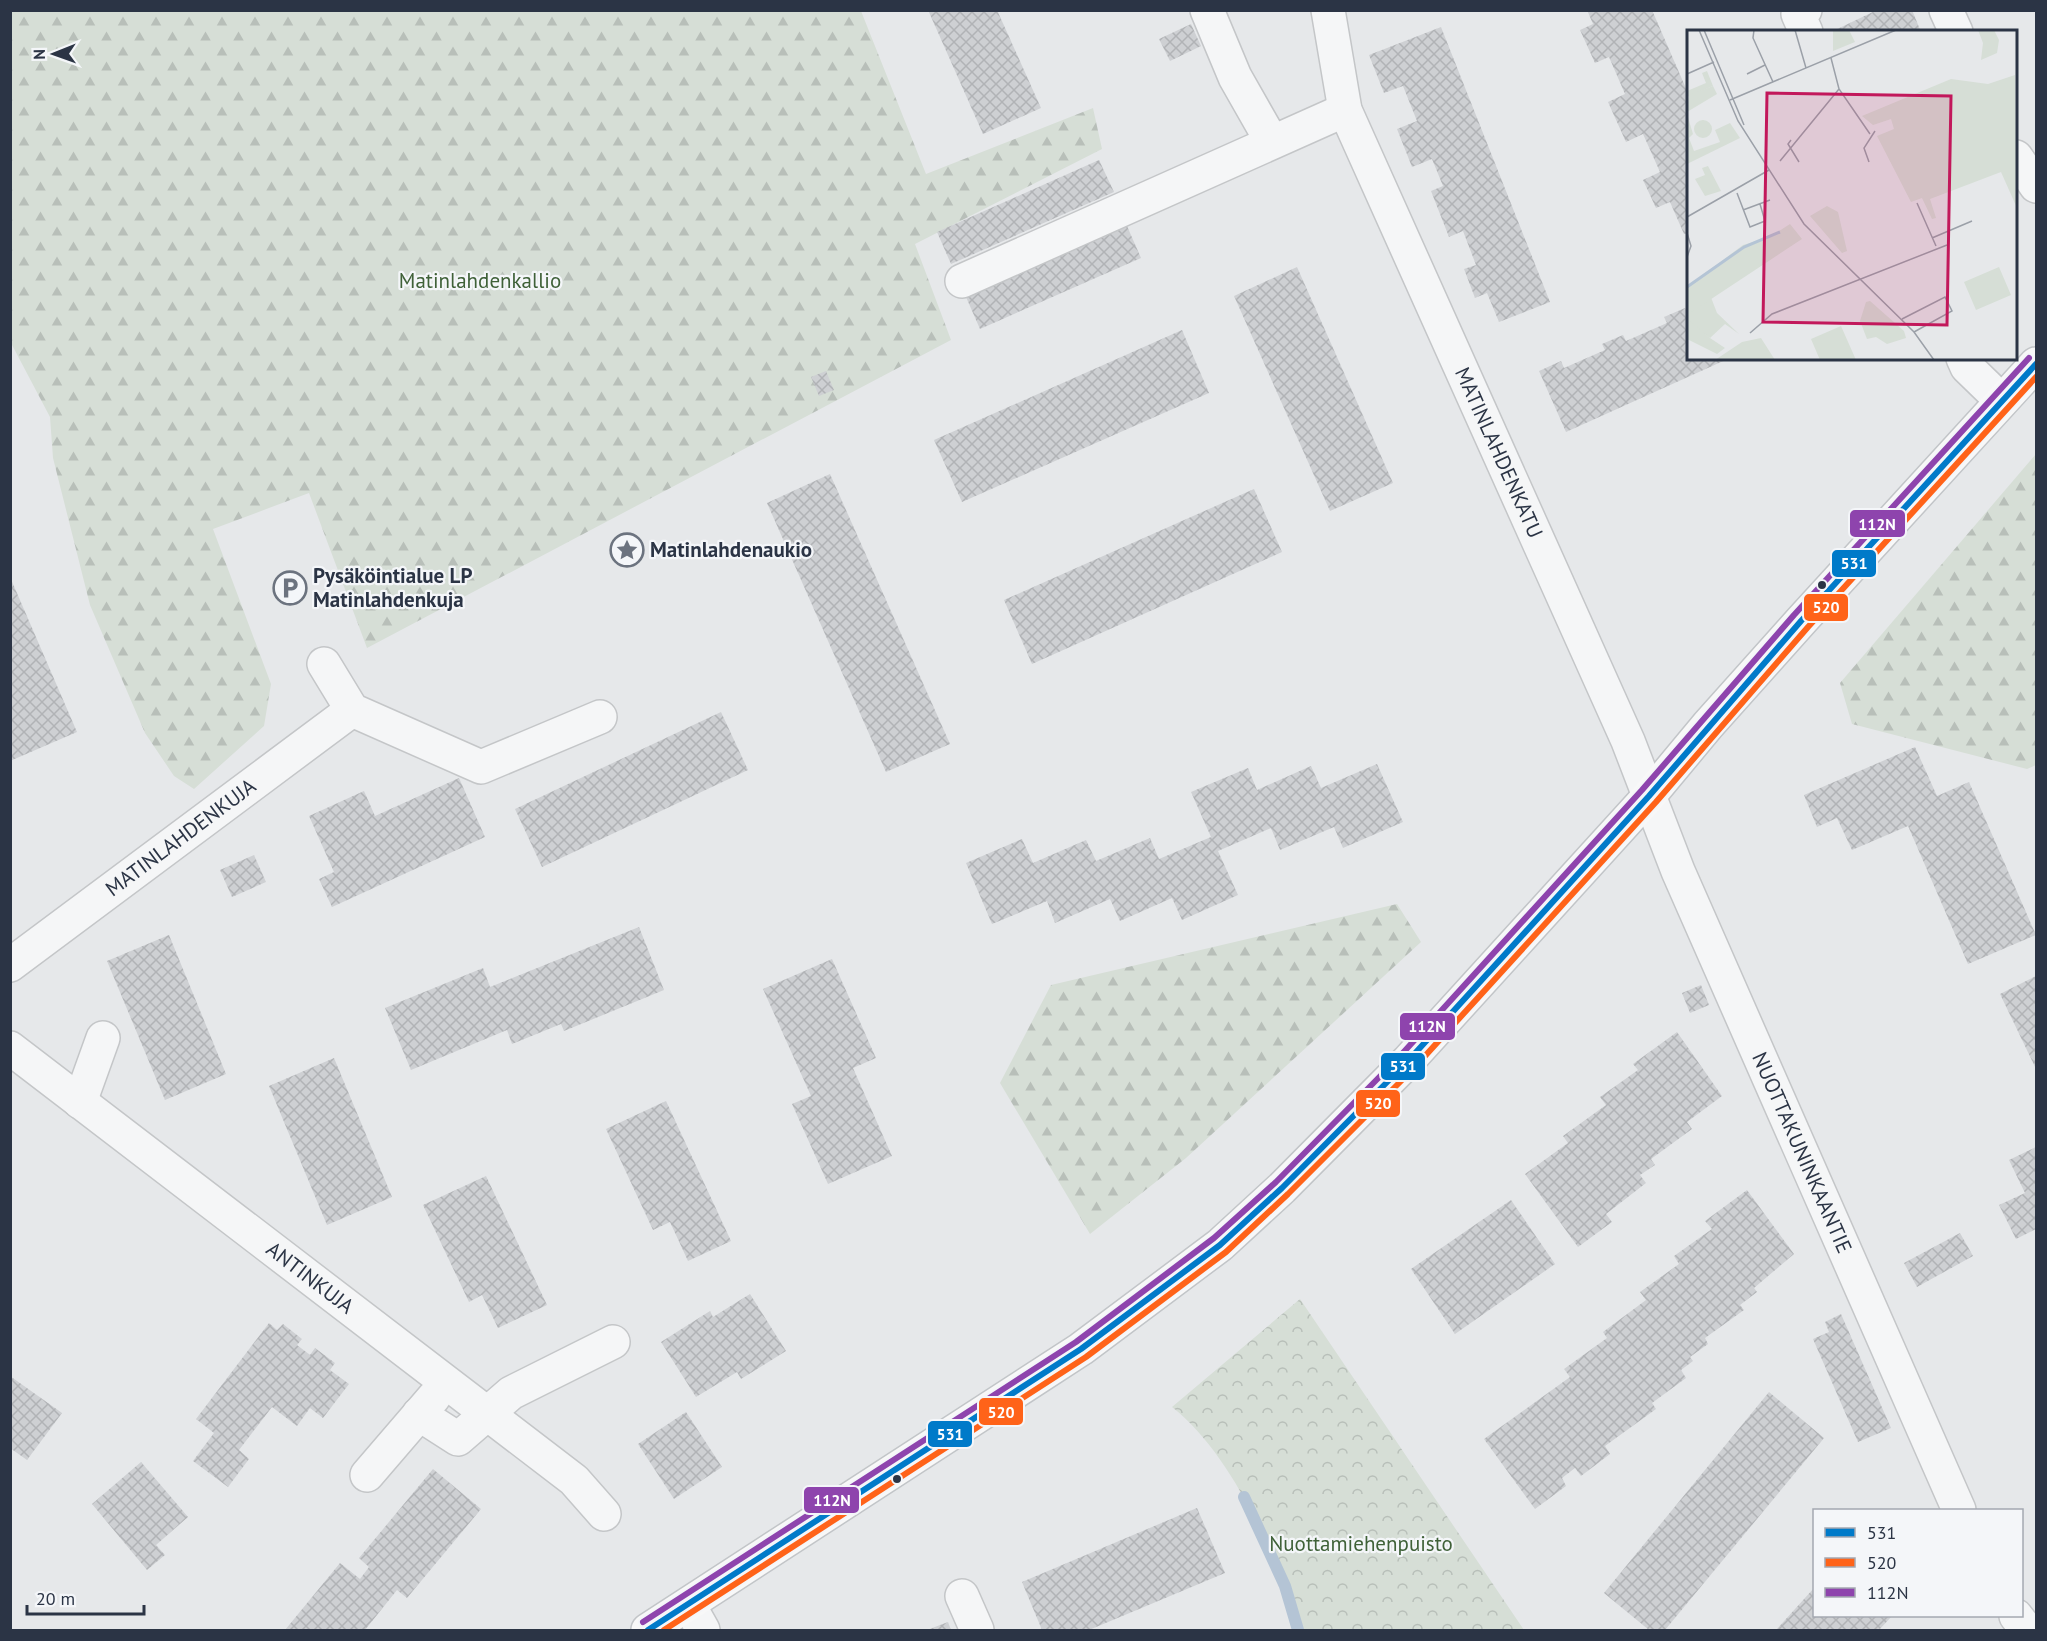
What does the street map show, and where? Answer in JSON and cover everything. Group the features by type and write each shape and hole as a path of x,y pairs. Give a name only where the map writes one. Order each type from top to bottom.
{"main road":[{"path":"648,1630 696,1618 1081,1349 1166,1288 1220,1245 1343,1128 1408,1061 1649,796 1708,725 2001,400 2037,364"}],"street":[{"path":"1208,10 1235,77 1272,142"},
{"name":"MATINLAHDENKATU","path":"1328,10 1345,110 1625,734 1649,796"},
{"path":"1805,10 1798,14 1805,30"},
{"path":"1946,10 1955,30"},
{"path":"962,281 1345,110"},
{"path":"2017,158 2037,186"},
{"path":"1964,360 1967,367 2001,400"},
{"path":"324,664 352,710 481,767 600,717"},
{"name":"MATINLAHDENKUJA","path":"10,965 352,710"},
{"name":"NUOTTAKUNINKAANTIE","path":"1649,796 1678,871 1959,1509"},
{"path":"80,1101 103,1038"},
{"name":"ANTINKUJA","path":"10,1048 574,1480 604,1514"},
{"path":"419,1414 458,1439 511,1393 613,1342"},
{"path":"366,1475 447,1383"},
{"path":"962,1596 976,1630"},
{"path":"2017,1617 2027,1630"}],"green space":[{"name":"Matinlahdenkallio","path":"11,11 861,11 926,174 1093,108 1102,149 915,244 951,340 367,648 309,493 213,529 271,684 264,726 194,789 174,776 145,733 90,605 53,458 50,417 11,343"},
{"path":"2036,454 2036,765 2027,769 1852,724 1840,683"},
{"path":"1397,904 1421,942 1186,1158 1090,1234 1000,1083 1051,985"},
{"name":"Nuottamiehenpuisto","path":"1300,1299 1524,1630 1298,1630 1278,1571 1250,1509 1214,1452 1194,1427 1172,1407"}],"building":[{"path":"928,10 997,10 1041,108 983,134"},
{"path":"1587,10 1652,10 1687,91 1687,233 1684,234 1670,202 1656,208 1643,180 1660,172 1643,134 1626,142 1608,102 1625,94 1609,57 1595,63 1580,30 1593,24"},
{"path":"1877,10 1912,10 1920,30 1835,30"},
{"path":"1191,24 1201,46 1170,61 1159,39"},
{"path":"1441,27 1550,302 1499,322 1487,293 1475,298 1464,269 1476,265 1463,231 1449,237 1431,191 1443,186 1432,159 1412,167 1397,129 1417,121 1403,86 1384,93 1369,55"},
{"path":"1099,160 1114,192 951,264 937,232"},
{"path":"1127,226 1141,258 980,329 966,297"},
{"path":"1297,267 1393,483 1330,511 1234,296"},
{"path":"1685,308 1687,311 1687,360 1726,360 1566,432 1539,371 1561,361 1564,368 1605,350 1602,344 1623,335 1626,341 1667,323 1664,317"},
{"path":"1182,330 1209,393 962,502 934,440"},
{"path":"826,371 834,390 819,396 811,377"},
{"path":"830,474 950,744 886,772 767,503"},
{"path":"1254,489 1282,552 1032,664 1004,600"},
{"path":"10,577 77,732 10,761"},
{"path":"721,712 748,770 542,867 515,809"},
{"path":"1915,747 1937,796 1969,782 2036,935 1968,964 1908,826 1852,850 1837,818 1817,827 1804,795"},
{"path":"1377,764 1403,822 1343,848 1334,827 1280,850 1271,828 1218,851 1238,895 1182,920 1172,898 1120,921 1110,899 1055,923 1047,901 992,924 966,863 1022,839 1033,863 1086,840 1096,861 1150,838 1159,859 1211,837 1191,792 1248,768 1257,790 1311,766 1321,788"},
{"path":"459,778 485,837 332,907 319,879 334,872 309,816 364,791 375,816"},
{"path":"254,855 266,882 232,897 220,870"},
{"path":"639,927 664,990 564,1031 561,1024 512,1044 507,1030 411,1070 385,1008 483,968 490,987"},
{"path":"169,935 226,1074 165,1100 107,961"},
{"path":"832,959 876,1058 853,1068 892,1156 828,1184 792,1104 811,1096 763,989"},
{"path":"2036,976 2036,1069 2000,994"},
{"path":"1701,985 1709,1005 1690,1013 1682,993"},
{"path":"1677,1032 1722,1096 1687,1122 1692,1129 1651,1159 1655,1165 1640,1175 1646,1183 1606,1214 1612,1222 1578,1247 1525,1174 1568,1143 1563,1136 1606,1105 1600,1097 1638,1070 1633,1064"},
{"path":"334,1058 392,1197 327,1225 269,1086"},
{"path":"666,1101 731,1241 688,1261 670,1222 653,1230 606,1129"},
{"path":"2036,1147 2036,1229 2016,1239 1999,1205 2025,1193 2009,1160"},
{"path":"486,1176 547,1305 498,1328 482,1295 469,1302 423,1205"},
{"path":"1747,1190 1794,1254 1754,1288 1757,1292 1740,1305 1744,1310 1705,1338 1708,1344 1690,1357 1693,1361 1681,1370 1686,1378 1652,1403 1656,1409 1605,1446 1610,1454 1581,1476 1575,1468 1562,1478 1566,1486 1535,1509 1484,1439 1570,1377 1564,1369 1607,1338 1603,1332 1646,1300 1640,1292 1679,1264 1674,1256 1712,1229 1705,1221"},
{"path":"1511,1200 1555,1264 1455,1334 1411,1269"},
{"path":"1960,1233 1973,1256 1917,1287 1904,1263"},
{"path":"750,1294 786,1351 741,1379 737,1372 696,1397 661,1342 710,1311 713,1317"},
{"path":"1841,1314 1891,1428 1858,1442 1813,1339 1829,1332 1825,1322"},
{"path":"269,1323 277,1330 283,1324 302,1339 297,1345 310,1355 315,1348 335,1363 330,1370 349,1384 323,1418 310,1408 297,1426 272,1407 239,1450 249,1459 228,1487 193,1461 214,1433 196,1419"},
{"path":"10,1376 62,1413 27,1460 10,1448"},
{"path":"1769,1392 1824,1438 1665,1630 1649,1630 1604,1593"},
{"path":"686,1412 722,1467 674,1499 638,1444"},
{"path":"141,1462 188,1517 156,1545 165,1555 147,1570 92,1504"},
{"path":"433,1469 481,1509 407,1598 397,1590 365,1630 285,1630 340,1563 360,1579 369,1567 359,1558"},
{"path":"1197,1508 1225,1573 1089,1630 1042,1630 1022,1582"},
{"path":"1813,1589 1813,1617 1891,1617 1879,1630 1776,1630"},
{"path":"948,1622 951,1630 927,1630"}],"waterway":[{"path":"1244,1497 1285,1586 1298,1630"}],"transit line":[{"name":"112N","path":"643,1622 1076,1342 1214,1238 1276,1182 1401,1055 1642,790 1794,615 2029,358"},
{"name":"531","path":"648,1630 1081,1349 1220,1245 1282,1188 1408,1061 1649,796 1801,621 2036,364"},
{"name":"520","path":"664,1630 1086,1357 1226,1252 1288,1194 1415,1067 1656,802 1808,627 2036,377"}],"place":[{"name":"Matinlahdenaukio","path":"627,550"},
{"name":"Pysäköintialue LP Matinlahdenkuja","path":"290,588"}]}
